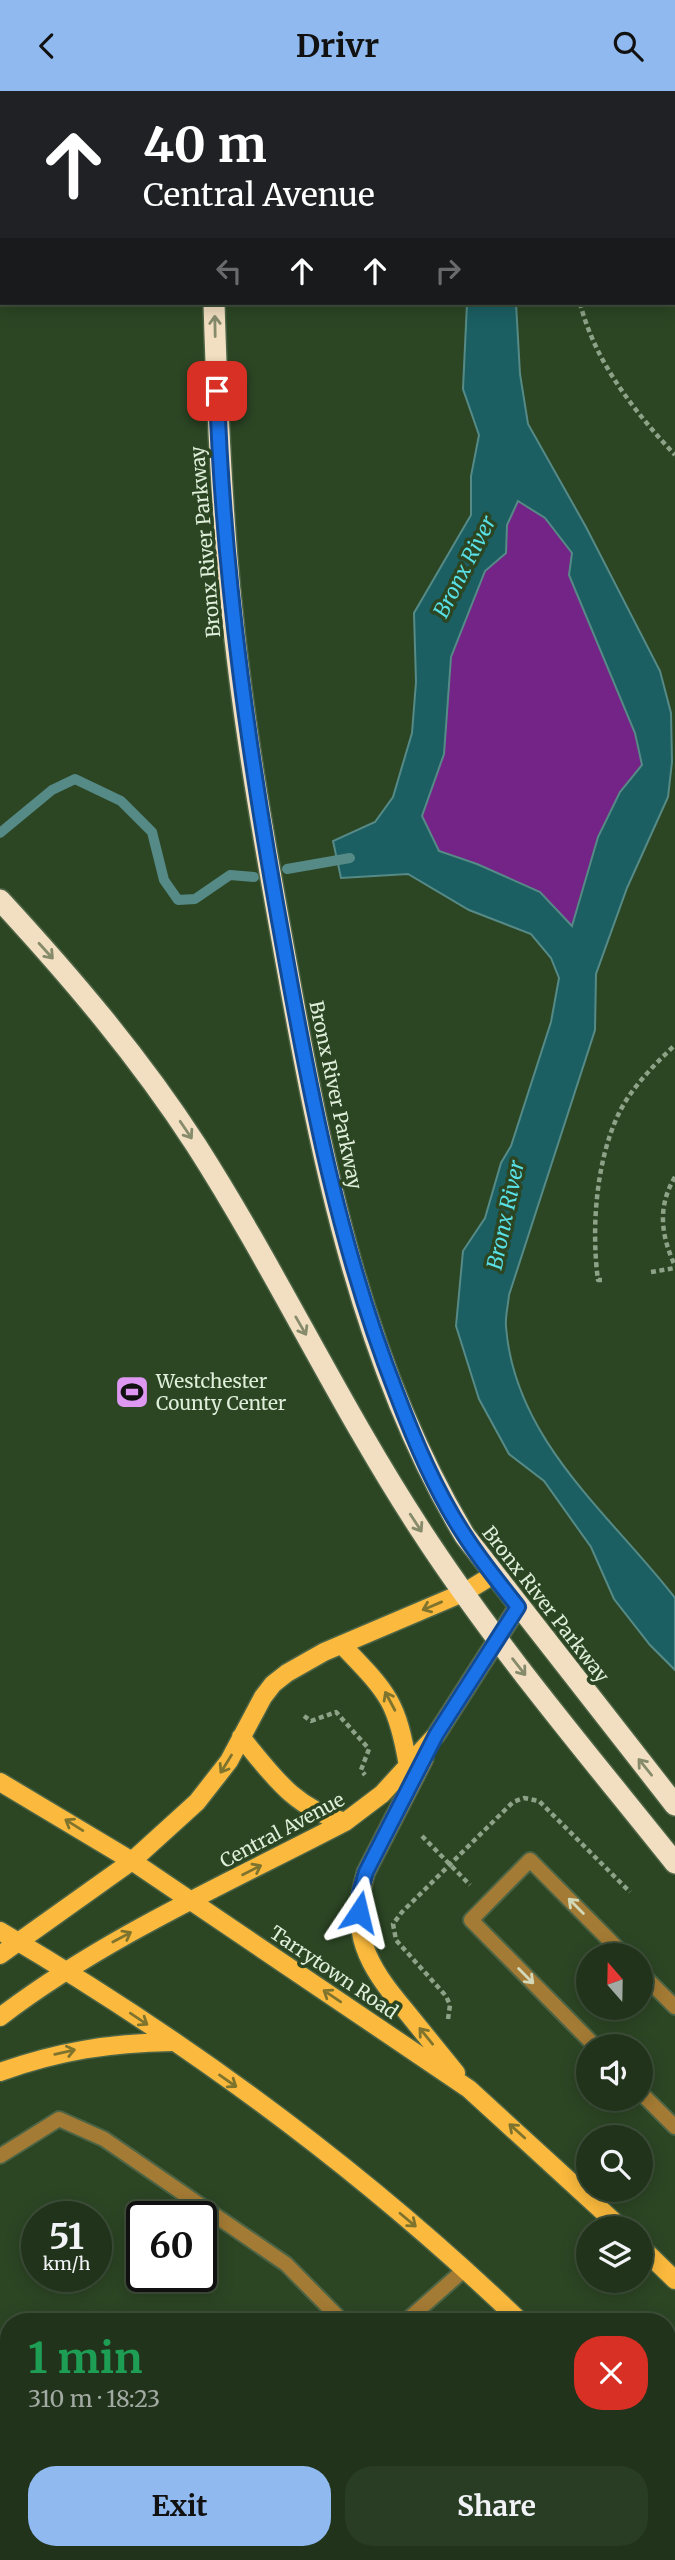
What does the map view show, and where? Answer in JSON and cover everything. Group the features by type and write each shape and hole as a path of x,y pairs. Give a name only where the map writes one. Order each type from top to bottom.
{"highway":[{"name":"Bronx River Parkway","path":"215,305 221,474 238,666 267,853 319,1134 350,1257 395,1391 439,1490 465,1536 675,1805"},
{"path":"0,900 81,991 140,1066 188,1134 228,1197 404,1504 498,1641 675,1863"}],"main road":[{"path":"0,1955 132,1861 197,1802 222,1772 263,1697 274,1684 304,1662 465,1592 493,1574"},
{"name":"Central Avenue","path":"0,2017 63,1971 120,1938 345,1822 382,1794 436,1735 518,1607"},
{"path":"342,1645 390,1699 402,1731 408,1766"},
{"path":"436,1735 366,1872 360,1893 360,1930 364,1948 380,1980 469,2089"},
{"path":"241,1737 276,1780 302,1804 313,1811 345,1822"},
{"name":"Tarrytown Road","path":"0,1782 132,1861 469,2089 608,2216"},
{"path":"0,1931 172,2042 310,2140 465,2269 511,2313"},
{"path":"0,2072 73,2050 131,2042 172,2042"},
{"path":"653,2259 675,2280"}],"street":[{"path":"582,2034 471,1920 530,1860 612,1943"},
{"path":"653,1985 675,2007"},
{"path":"653,2105 675,2127"},
{"path":"0,2156 59,2119 104,2140 286,2264 334,2313"},
{"path":"415,2313 465,2269"}],"path":[{"path":"581,305 586,326 602,361 622,392 675,455"},
{"path":"602,1280 598,1280 596,1263 595,1209 600,1176 610,1140 620,1111 643,1078 675,1045"},
{"path":"651,1272 675,1267 662,1225 663,1203 675,1177"},
{"path":"304,1716 311,1721 336,1712 369,1749 361,1770 370,1781"},
{"path":"422,1836 488,1903"}],"shaded area":[{"path":"518,501 545,518 572,553 570,575 635,734 642,766 620,792 581,892 572,926 540,892 477,864 439,851 422,816 444,754 451,657 485,571 506,553 507,525"}],"water":[{"name":"Bronx River","path":"467,305 516,305 520,374 528,424 586,527 660,671 671,713 672,762 668,797 627,888 596,974 595,1030 509,1295 506,1323 513,1368 527,1406 546,1441 595,1505 675,1598 675,1670 650,1645 614,1599 591,1547 544,1481 509,1454 479,1399 456,1326 463,1251 485,1218 501,1163 511,1146 551,1022 559,978 551,958 531,934 469,910 408,874 341,878 333,841 375,822 393,797 412,733 416,682 414,613 471,515 471,476 479,435 463,389","holes":["518,501 545,518 572,553 569,575 635,733 642,765 620,792 598,837 572,926 540,892 477,864 439,851 422,816 444,754 451,657 485,571 506,553 507,525"]}],"waterway":[{"path":"0,833 52,790 75,779 121,801 152,832 164,880 178,900 195,899 230,875 254,877"},
{"path":"287,869 350,858"}],"place":[{"name":"Westchester County Center","path":"132,1392"}],"route":[{"path":"217,391 227,559 247,729 300,1044 334,1198 380,1352 419,1450 453,1517 480,1558 518,1607 436,1735 366,1872 360,1893 359,1912"}]}
